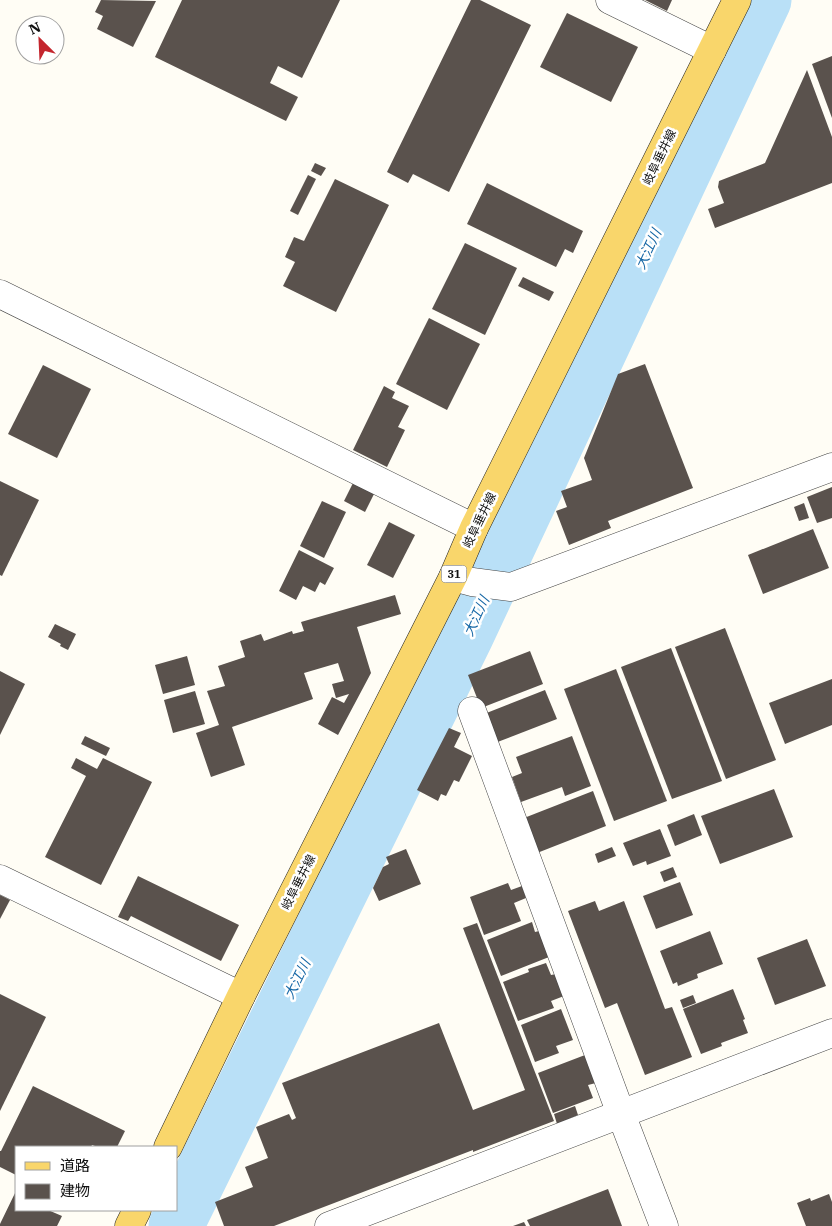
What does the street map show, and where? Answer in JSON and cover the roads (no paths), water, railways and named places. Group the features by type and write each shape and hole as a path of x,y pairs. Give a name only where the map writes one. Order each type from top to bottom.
{"main road":[{"name":"岐阜垂井線","path":"168,1146 241,996 463,580 474,528 737,0"},
{"path":"130,1226 137,1211"}],"street":[{"path":"610,0 712,50"},
{"path":"0,294 474,528"},
{"path":"463,580 511,587 832,467"},
{"path":"472,711 664,1226"},
{"path":"0,880 241,996"},
{"path":"330,1226 832,1033"}],"waterway":[{"name":"大江川","path":"176,1226 466,636 764,0"}]}
